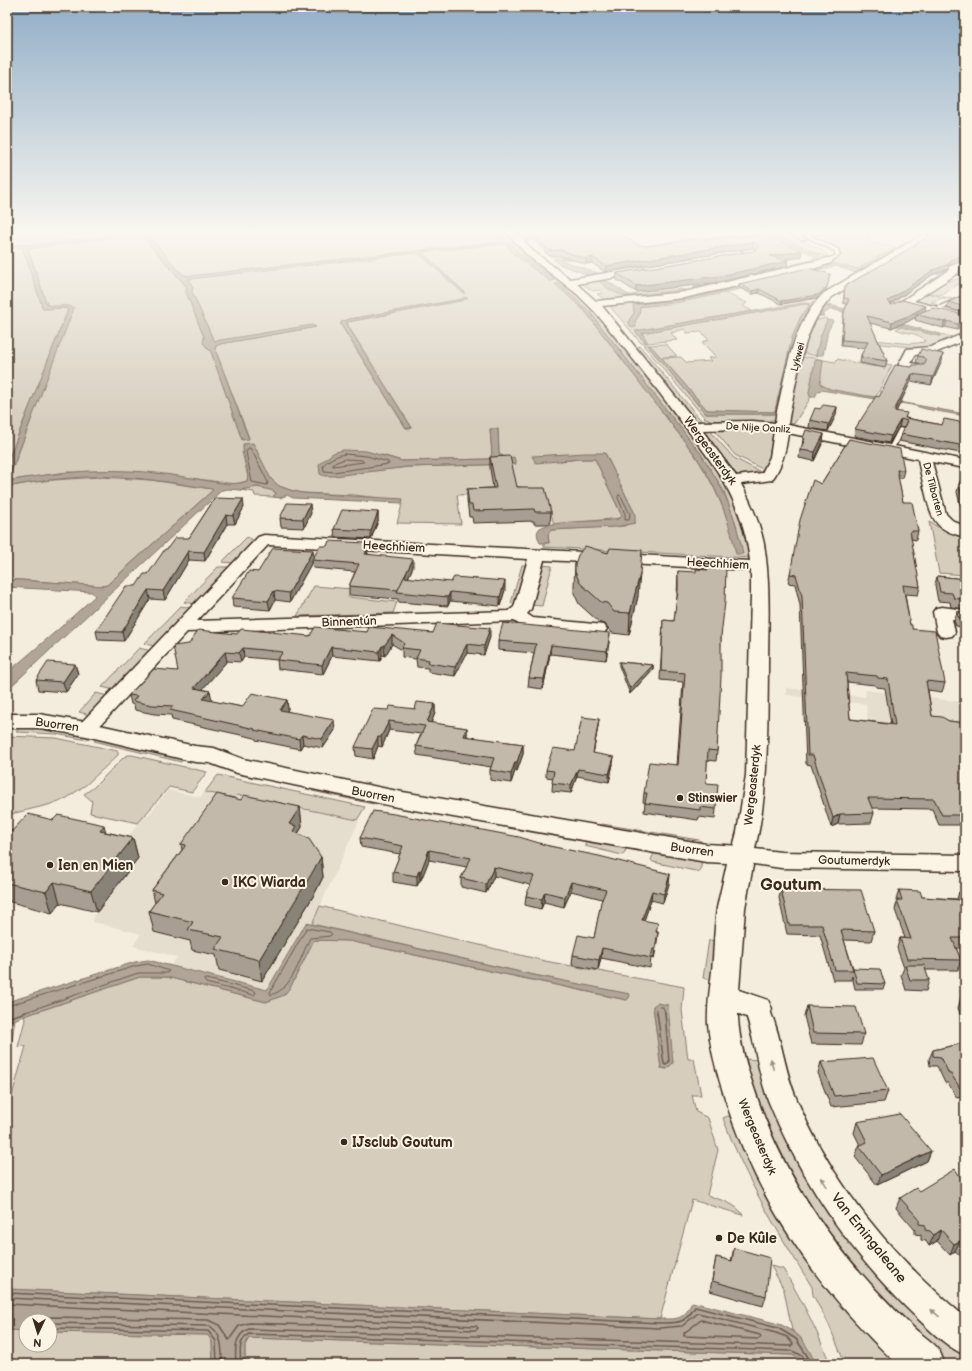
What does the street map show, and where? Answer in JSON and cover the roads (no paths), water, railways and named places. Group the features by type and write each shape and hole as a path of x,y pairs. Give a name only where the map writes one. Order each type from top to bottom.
{"street":[{"name":"Wergeasterdyk","path":"584,296 593,304 718,458 742,496 750,517 756,544 759,566 760,598 756,775 748,832 731,908 722,1000 724,1032 740,1100 757,1143 774,1179 791,1208 820,1251 867,1307 908,1350 925,1364"},
{"path":"593,304 674,296"},
{"name":"Lykwei","path":"733,481 768,477 774,464 782,433 782,420 802,340 818,300 826,296"},
{"path":"915,296 903,302 965,317"},
{"path":"917,368 904,366 911,352 933,350 965,336"},
{"name":"De Nije Oanliz","path":"692,426 753,425 782,428 965,464"},
{"name":"De Tilbarten","path":"924,456 938,514 941,520 949,526 965,532"},
{"name":"Heechhiem","path":"86,729 264,540 759,566"},
{"path":"537,555 522,609 517,614 525,621 532,623 598,629"},
{"path":"946,632 942,612 965,615"},
{"name":"Binnentún","path":"182,628 517,614"},
{"name":"Buorren","path":"7,721 39,721 86,729 195,754 214,756 242,766 390,798 706,853 742,855"},
{"name":"Goutumerdyk","path":"742,855 781,860 965,863"},
{"path":"722,1000 743,1004 757,1009"},
{"name":"Van Emingaleane","path":"757,1009 763,1022 775,1078 781,1098 804,1148 834,1198 873,1249 901,1280 928,1307 965,1338"}],"lane":[{"path":"936,309 965,297"},
{"path":"891,449 901,429"}],"water":[{"path":"39,296 44,296 47,305 68,306 74,308 10,475 7,476 7,463 68,310 65,308 43,309"},
{"path":"188,296 194,296 215,341 312,325 316,327 220,344 216,346 215,349 249,439 242,440 211,352 203,343 204,337"},
{"path":"568,296 572,296 589,311 701,454 728,502 740,539 743,554 736,554 721,502 703,467 585,311"},
{"path":"709,296 640,307 639,315 635,321 636,327 632,328 629,324 629,320 634,313 634,305"},
{"path":"464,297 468,298 460,301 347,322 348,326 412,428 406,428 341,325 341,322 350,319 462,299"},
{"path":"809,303 813,305 804,316 796,339 776,414 706,414 647,345 650,345 707,410 773,412 775,411 792,338 801,316 809,305 805,304 642,333 648,343 646,343 635,331"},
{"path":"825,306 941,335 938,336 831,309 822,315 818,315"},
{"path":"827,320 833,321 828,331 823,355 816,355 820,338"},
{"path":"817,359 823,360 820,384 829,389 965,414 965,416 912,405 821,390 818,391 815,397 810,397 809,393 815,361"},
{"path":"490,429 498,429 499,454 507,458 514,457 516,464 408,467 334,476 324,476 320,474 319,464 333,453 343,450 366,451 402,461 489,459 492,454"},
{"path":"253,443 271,479 279,486 302,493 403,499 402,503 293,498 287,495 280,498 273,497 276,493 274,491 258,487 240,490 222,490 7,690 7,673 95,596 92,592 7,587 7,579 103,586 107,585 213,490 166,482 120,477 63,479 7,487 7,481 67,473 113,471 154,473 228,484 241,483 247,481 248,476 243,444"},
{"path":"605,453 635,514 635,523 616,527 551,530 548,534 549,543 540,543 537,535 538,530 546,526 588,521 615,520 622,516 595,459 536,463 532,456"},
{"path":"306,923 529,974 630,994 627,1000 349,941 314,940 291,986 284,995 266,1002 167,977 140,977 7,1022 7,1002 135,962 148,960 267,990"},
{"path":"657,1003 668,1005 673,1063 667,1069 661,1068 653,1006"},
{"path":"7,1289 660,1319 680,1317 686,1312 692,1302 786,1327 798,1335 816,1364 803,1364 799,1358 792,1355 249,1338 245,1345 245,1364 213,1364 212,1342 208,1335 58,1332 58,1313 18,1313 18,1331 7,1330"}],"place":[{"name":"Stinswier","path":"680,798"},
{"name":"Ien en Mien","path":"50,865"},
{"name":"IKC Wiarda","path":"225,882"},
{"name":"IJsclub Goutum","path":"344,1142"},
{"name":"De Kûle","path":"719,1238"}],"district":[{"name":"Goutum","path":"791,885"}]}
